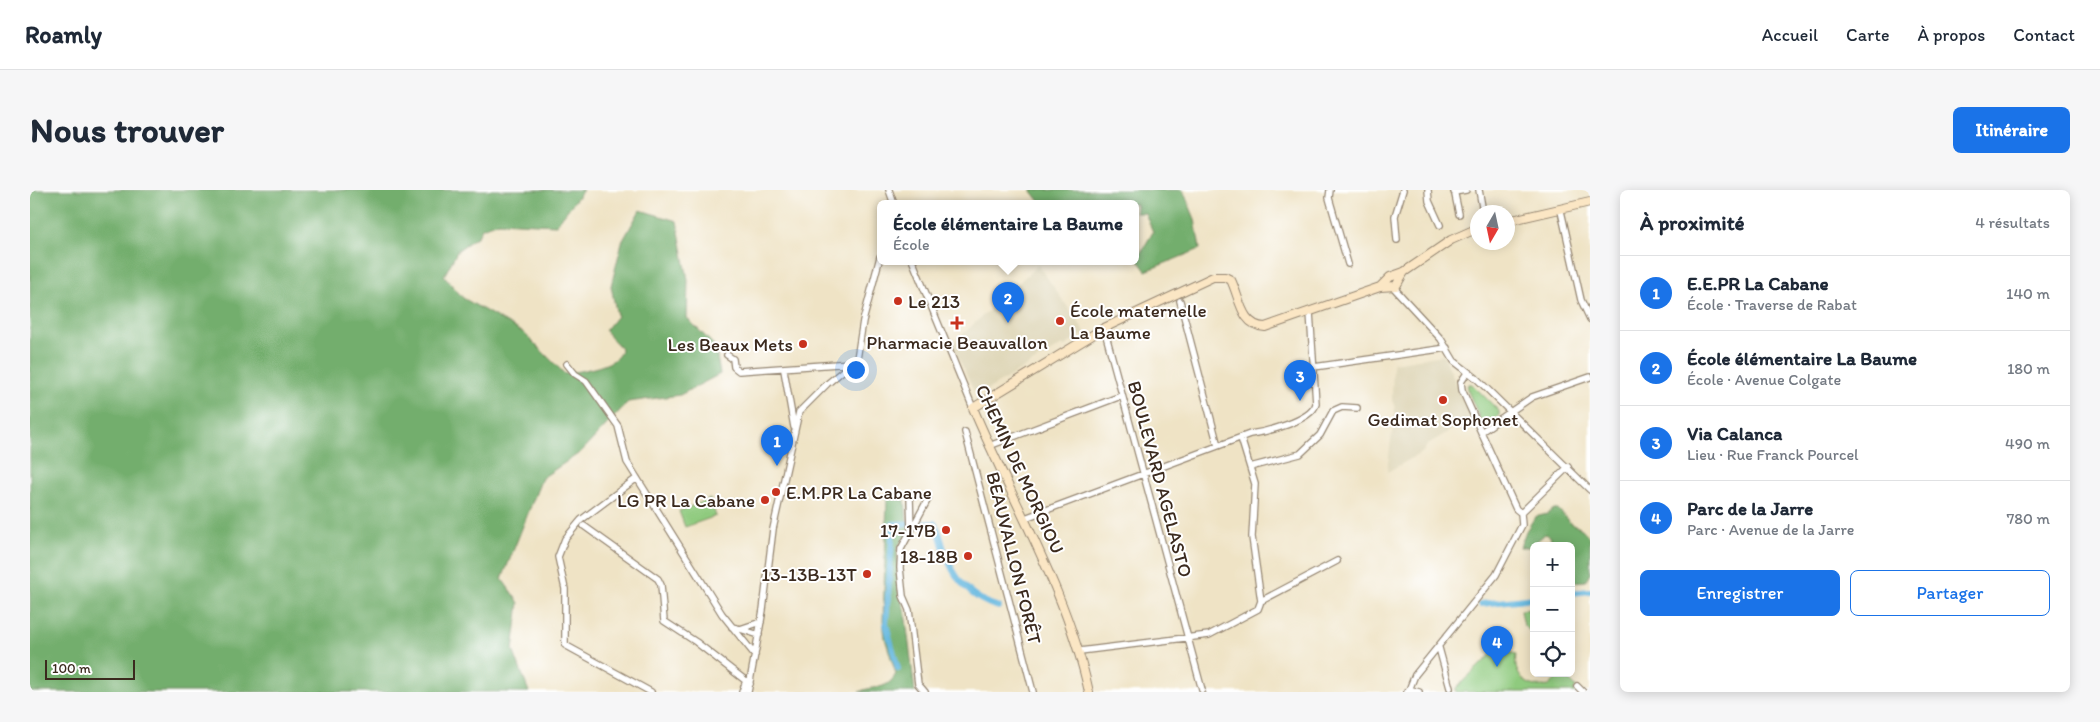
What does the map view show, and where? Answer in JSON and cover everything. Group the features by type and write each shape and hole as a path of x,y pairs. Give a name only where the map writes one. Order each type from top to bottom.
{"street":[{"path":"1330,190 1329,198 1348,264"},
{"path":"1397,240 1395,216 1403,190"},
{"path":"1428,190 1430,201 1440,224"},
{"path":"1459,214 1454,191 1466,190"},
{"path":"1479,190 1482,205"},
{"path":"1515,221 1561,211 1590,202"},
{"path":"1561,211 1581,300 1590,320"},
{"path":"973,408 1104,328 1213,277 1225,277 1230,280 1246,319 1256,326 1265,327 1394,282 1404,272 1451,240 1470,232"},
{"path":"748,692 748,683 759,636 773,529 799,412 857,359 860,352 863,322 878,265"},
{"name":"CHEMIN DE MORGIOU","path":"914,265 989,446 1055,584 1080,651 1089,692"},
{"path":"1394,282 1401,294 1441,339 1454,361 1467,373 1476,378 1590,490"},
{"path":"1180,302 1218,446"},
{"path":"1025,518 1218,446 1241,438 1273,431 1315,410 1310,312"},
{"name":"BOULEVARD AGELASTO","path":"1104,328 1202,690"},
{"path":"1314,367 1447,348"},
{"path":"727,355 732,359 734,367 739,372 784,370 852,363"},
{"path":"567,364 575,374 586,381 618,426 628,462 732,628 755,655"},
{"path":"784,370 794,429"},
{"path":"1412,691 1415,675 1496,575 1522,524 1521,513 1516,509 1462,390 1461,382 1467,373"},
{"path":"1481,432 1532,397 1590,377"},
{"path":"989,446 1121,396"},
{"path":"1250,467 1300,454 1320,435 1333,411 1342,407 1357,408"},
{"name":"BEAUVALLON FORÊT","path":"965,432 1033,692"},
{"path":"1241,438 1255,484 1252,538 1261,602"},
{"path":"1521,513 1568,467"},
{"path":"638,478 581,520 565,539 558,557 565,590 565,645 651,692"},
{"path":"910,497 911,533"},
{"path":"925,692 918,684 909,610 904,596 900,568 901,550 928,499"},
{"path":"584,526 658,579 661,585 664,621 696,642 748,683"},
{"path":"1080,651 1209,635 1256,611 1261,602 1337,561"},
{"path":"740,630 761,622"},
{"path":"732,628 759,636"},
{"path":"1438,648 1450,688"},
{"path":"742,692 748,683"},
{"path":"1577,686 1583,692"}],"shaded area":[{"path":"1038,265 1086,333 1065,346 1062,345 987,390 984,387 974,391 952,344"},
{"path":"1444,355 1470,419 1428,444 1423,452 1387,472 1395,408 1392,400 1393,363"}],"green space":[{"path":"30,190 583,190 556,225 499,222 482,228 478,236 458,250 444,276 463,298 524,333 565,374 599,367 614,360 621,348 605,331 617,316 611,286 622,242 640,210 677,221 688,280 687,318 715,346 720,374 680,395 628,402 581,452 542,478 502,579 519,603 513,650 529,692 30,692"},
{"path":"1031,190 1183,190 1195,219 1200,249 1146,271 1139,262 1139,256 1153,232 1145,213 1139,213 1139,200 1039,200"},
{"path":"1468,384 1472,384 1499,411 1499,416 1486,425 1482,423 1467,389"},
{"path":"887,498 905,500 908,532 897,548 899,593 905,612 915,692 859,692 884,685 892,680 896,674 885,638 883,620"},
{"path":"710,499 716,516 685,527 679,511"},
{"path":"1554,509 1558,509 1570,523 1582,529 1590,538 1590,573 1586,581 1575,582 1575,542 1550,542 1551,537 1545,534 1536,542 1530,542 1530,547 1520,547 1526,531 1535,517 1547,514"},
{"path":"1530,609 1530,631 1524,626 1521,610"},
{"path":"1499,642 1508,652 1516,654 1519,675 1528,683 1534,686 1549,686 1558,677 1566,677 1576,687 1574,689 1576,692 1456,692 1456,688 1499,647"}],"waterway":[{"path":"898,669 886,624 893,524 934,523 952,569 964,586 979,599 999,607"},
{"path":"1575,593 1590,591"},
{"path":"1481,604 1530,598"}],"place":[{"name":"Le 213","path":"898,301"},
{"name":"École maternelle La Baume","path":"1060,321"},
{"name":"Pharmacie Beauvallon","path":"957,323"},
{"name":"École élémentaire La Baume","path":"1008,323"},
{"name":"Les Beaux Mets","path":"803,344"},
{"name":"Gedimat Sophonet","path":"1443,400"},
{"name":"Via Calanca","path":"1300,401"},
{"name":"E.E.PR La Cabane","path":"777,466"},
{"name":"E.M.PR La Cabane","path":"776,492"},
{"name":"LG PR La Cabane","path":"765,500"},
{"name":"17-17B","path":"946,530"},
{"name":"18-18B","path":"968,556"},
{"name":"13-13B-13T","path":"867,574"},
{"name":"Parc de la Jarre","path":"1497,667"}]}
